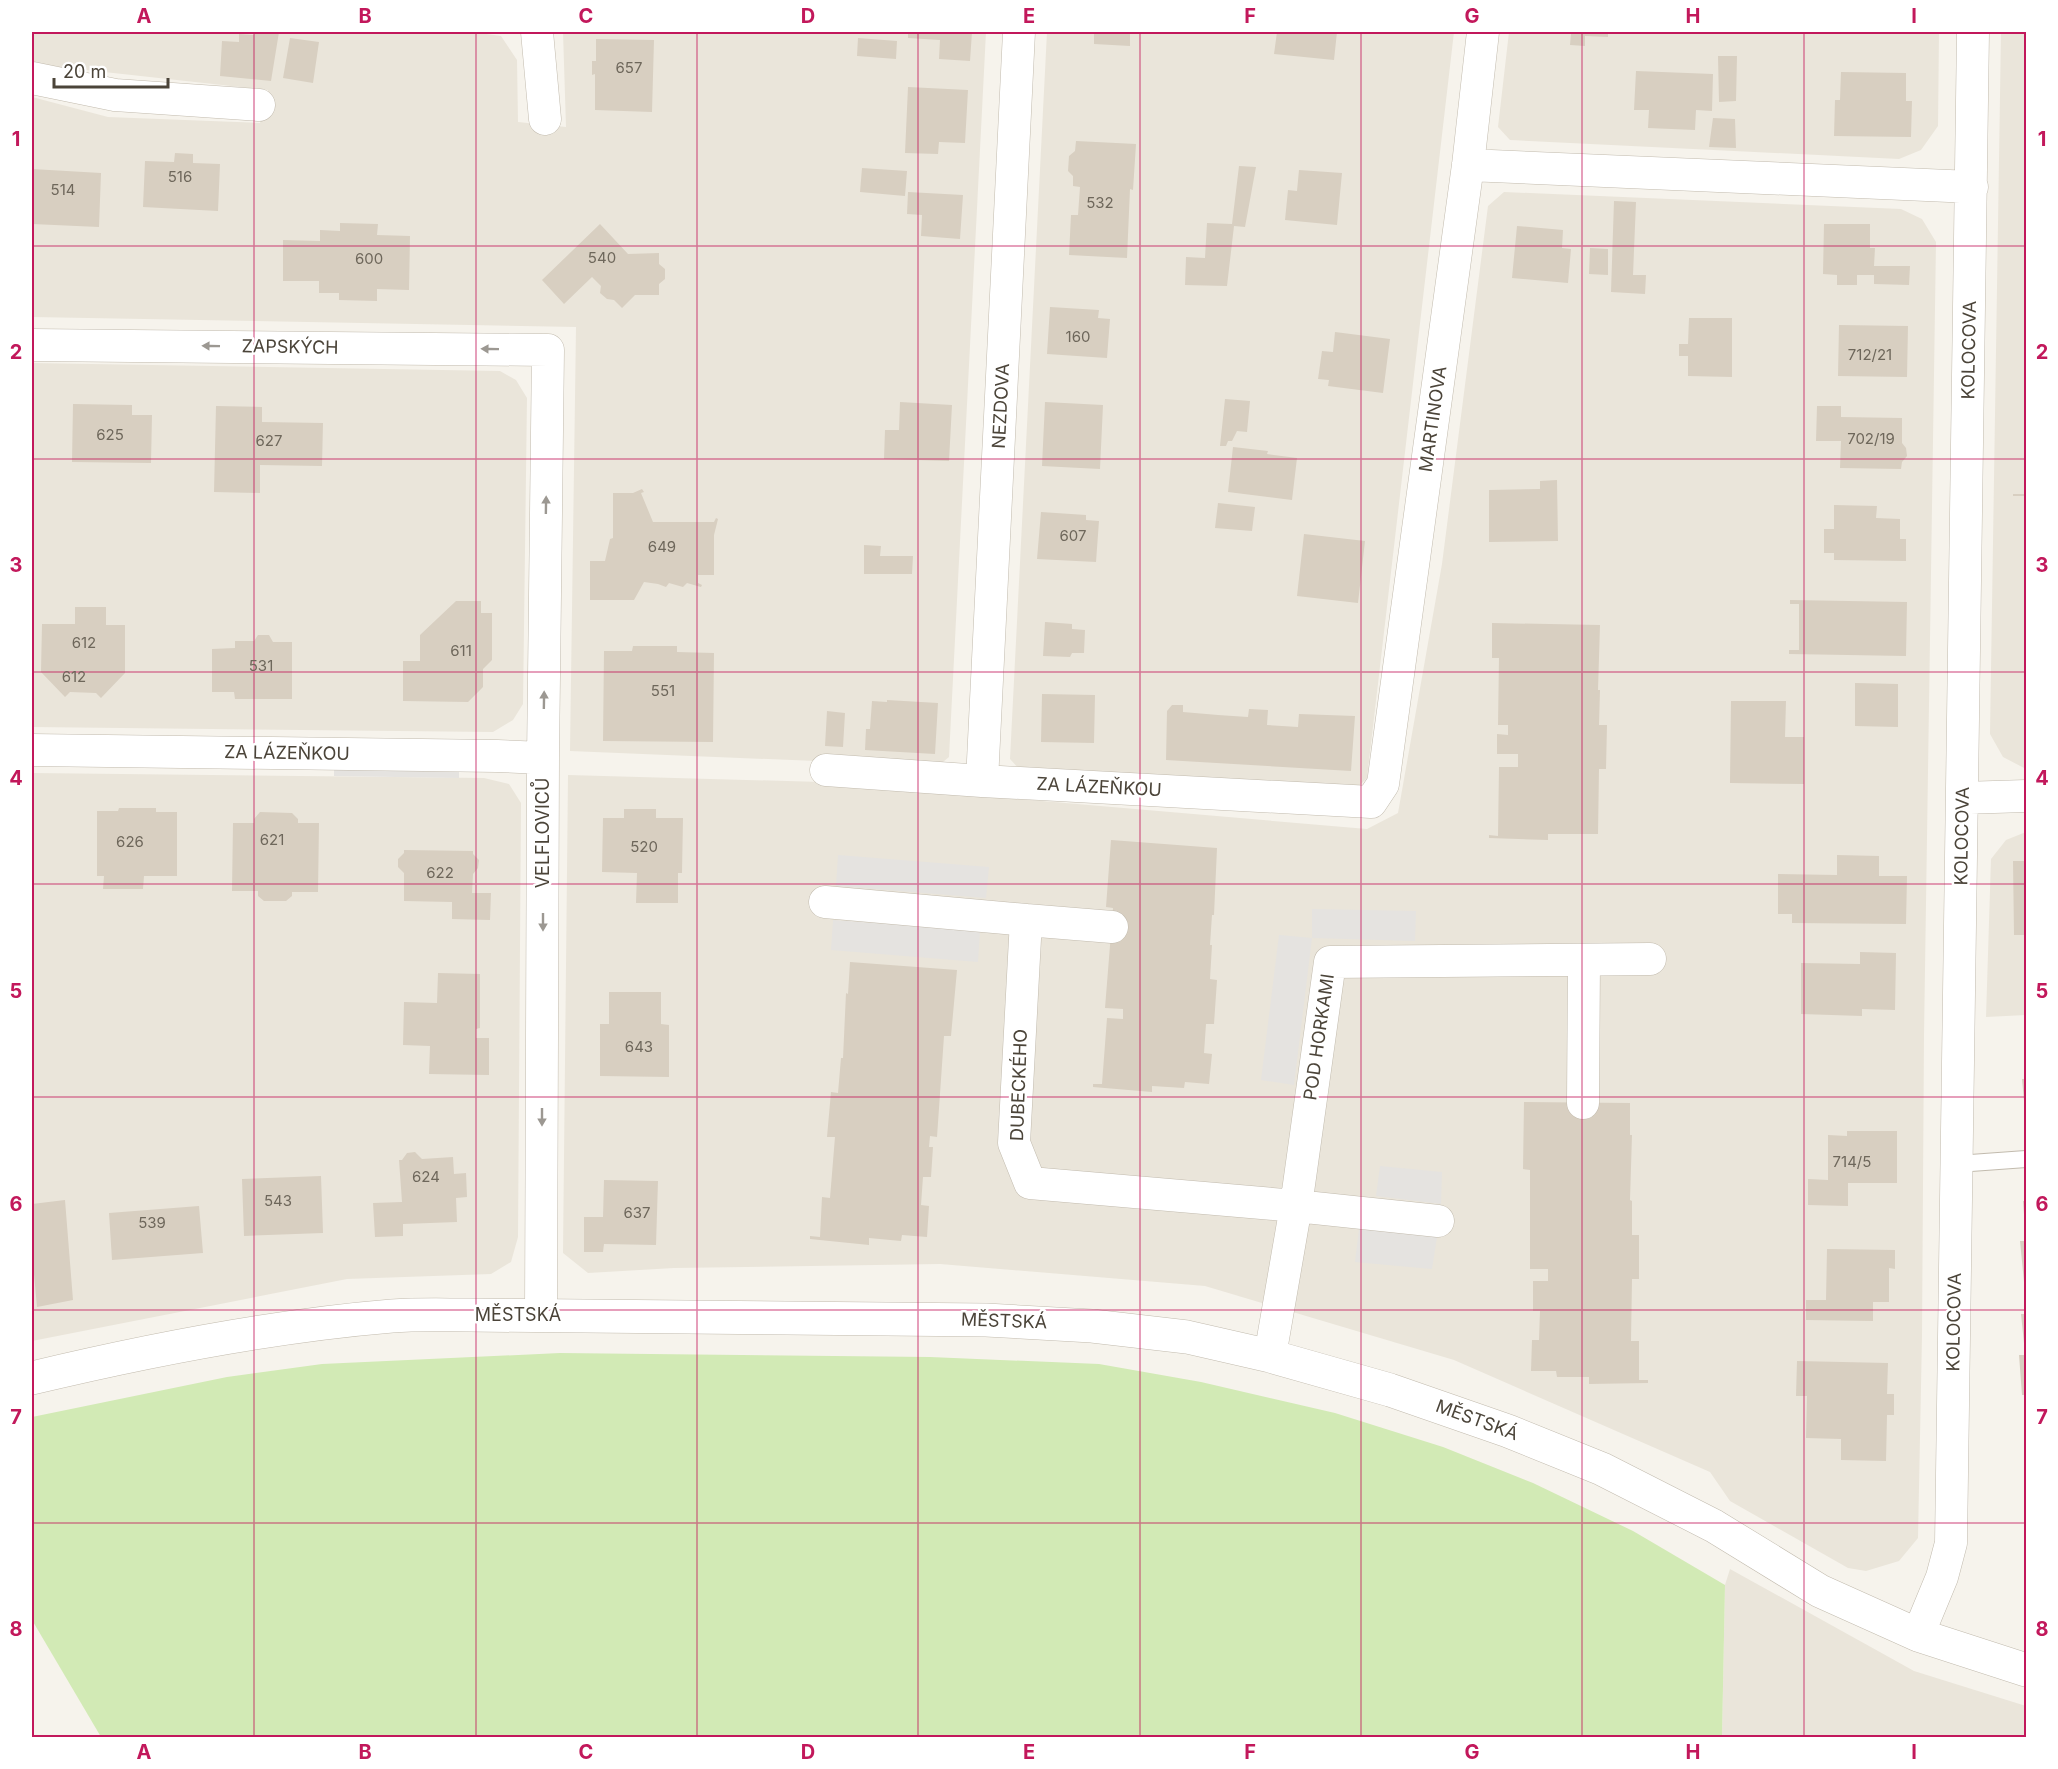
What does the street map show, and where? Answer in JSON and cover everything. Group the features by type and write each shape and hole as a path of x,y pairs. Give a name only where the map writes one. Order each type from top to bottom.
{"street":[{"path":"537,32 545,119"},
{"name":"NEZDOVA","path":"982,781 1019,32"},
{"name":"MARTINOVA","path":"1371,802 1383,784 1468,165 1483,32"},
{"name":"KOLOCOVA","path":"1918,1635 1941,1577 1951,1543 1973,32"},
{"path":"32,78 115,95 259,105"},
{"path":"1468,165 1972,187"},
{"name":"ZAPSKÝCH","path":"32,345 548,350"},
{"name":"VELFLOVICŮ","path":"541,1315 543,758 548,350"},
{"name":"ZA LÁZEŇKOU","path":"32,750 543,758"},
{"name":"ZA LÁZEŇKOU","path":"826,770 982,781 1371,802"},
{"path":"1962,798 2026,796"},
{"path":"825,902 1112,927"},
{"name":"DUBECKÉHO","path":"1026,920 1014,1143 1030,1184 1296,1206 1438,1221"},
{"name":"POD HORKAMI","path":"1270,1356 1296,1206 1330,962 1650,959"},
{"path":"1583,1103 1584,960"},
{"name":"MĚSTSKÁ","path":"32,1377 194,1344 300,1326 394,1316 541,1315 998,1320 1092,1326 1187,1337 1270,1356 1390,1389 1508,1431 1602,1469 1714,1526 1820,1591 1918,1635 2026,1670"}],"lane":[{"path":"1957,1164 2026,1159"}],"shaded area":[{"path":"32,32 472,32 501,36 517,60 518,122 566,127 563,32 986,32 949,757 938,766 570,751 576,327 32,317 32,97 108,117 260,123 268,90 32,64"},
{"path":"1047,32 1454,32 1367,778 1356,789 1022,772 1010,759"},
{"path":"1509,32 1939,32 1938,126 1921,150 1899,159 1510,140 1498,127"},
{"path":"2001,32 2026,32 2026,769 2003,757 1990,734"},
{"path":"1504,192 1901,209 1922,219 1936,242 1918,1538 1899,1561 1866,1571 1848,1568 1730,1501 1710,1472 1454,1360 1205,1286 940,1264 674,1268 588,1273 563,1253 568,775 821,782 1367,829 1398,813 1442,564 1488,206"},
{"path":"32,363 500,371 516,380 527,398 523,704 513,720 493,732 32,727"},
{"path":"334,764 459,765 459,778 334,776"},
{"path":"32,773 484,778 509,784 521,803 518,1237 511,1262 491,1274 347,1279 32,1341"},
{"path":"2026,832 2026,1015 1986,1017 1991,859 2006,840"},
{"path":"838,855 989,867 986,898 836,886"},
{"path":"1312,909 1416,911 1415,941 1312,938"},
{"path":"833,920 980,931 978,962 831,950"},
{"path":"1279,935 1312,938 1294,1085 1261,1080"},
{"path":"1380,1166 1442,1172 1441,1204 1376,1196"},
{"path":"1359,1229 1437,1237 1432,1269 1355,1262"},
{"path":"1730,1569 1914,1671 2026,1706 2026,1737 1722,1738 1725,1585"}],"green space":[{"path":"560,1353 930,1357 1099,1364 1201,1382 1335,1413 1443,1447 1533,1483 1633,1531 1725,1585 1722,1737 101,1737 32,1620 32,1417 227,1377 322,1364"}],"building":[{"path":"254,32 279,32 271,81 220,76 222,41 239,42 239,34 254,35"},
{"path":"908,32 972,32 970,61 939,59 940,40 908,38"},
{"path":"1094,32 1130,32 1130,46 1094,44"},
{"path":"1277,32 1337,32 1334,60 1274,54"},
{"path":"1559,32 1608,32 1608,37 1585,36 1585,46 1570,45 1571,34"},
{"path":"290,38 319,42 313,83 283,78"},
{"path":"858,38 897,41 896,59 857,56"},
{"path":"596,39 654,40 652,112 595,110 595,74 592,75 592,61 596,61"},
{"path":"1718,56 1737,56 1736,101 1719,102"},
{"path":"1636,71 1713,74 1712,111 1696,110 1695,130 1648,128 1649,110 1634,110"},
{"path":"1841,72 1906,73 1906,101 1912,101 1911,137 1834,136 1835,100 1840,100"},
{"path":"908,87 968,90 965,143 939,142 938,154 905,153"},
{"path":"1713,118 1735,119 1736,148 1709,147"},
{"path":"1076,141 1136,144 1133,190 1130,189 1127,258 1069,255 1071,215 1078,215 1080,187 1073,186 1073,176 1068,171 1069,156 1075,151"},
{"path":"175,153 193,154 193,163 220,164 218,211 143,207 145,161 174,162"},
{"path":"1239,166 1256,167 1245,227 1234,226 1227,286 1185,285 1186,257 1205,258 1207,223 1232,224"},
{"path":"862,168 907,171 905,196 860,192"},
{"path":"32,169 101,173 99,227 32,224"},
{"path":"1299,170 1342,173 1337,225 1285,220 1288,190 1297,191"},
{"path":"908,192 963,195 960,239 921,236 922,215 907,214"},
{"path":"1614,201 1636,202 1633,275 1646,275 1645,294 1611,292"},
{"path":"340,223 378,224 377,235 410,236 409,290 377,289 377,301 339,300 339,293 319,293 319,281 283,281 283,240 320,241 320,230 340,231"},
{"path":"600,224 628,254 659,253 659,264 665,269 665,279 659,284 659,295 635,295 622,308 614,300 607,299 600,293 601,286 592,277 564,304 542,280"},
{"path":"1824,224 1870,224 1870,248 1875,248 1874,266 1910,266 1909,285 1874,284 1874,275 1857,275 1857,285 1837,285 1837,275 1823,274"},
{"path":"1517,226 1563,230 1562,248 1571,249 1568,283 1512,278"},
{"path":"1590,248 1608,249 1608,275 1589,274"},
{"path":"1050,307 1099,310 1098,318 1110,319 1107,358 1047,354"},
{"path":"1689,318 1732,318 1732,377 1688,376 1688,356 1679,356 1679,344 1688,344"},
{"path":"1839,325 1908,326 1907,377 1838,376"},
{"path":"1335,332 1390,339 1383,393 1328,386 1329,380 1318,379 1322,351 1333,352"},
{"path":"1225,399 1250,401 1247,432 1237,431 1232,441 1228,441 1226,446 1220,446"},
{"path":"900,402 952,405 949,461 884,459 885,430 899,430"},
{"path":"1045,402 1103,405 1100,469 1042,466"},
{"path":"73,404 132,405 132,415 152,415 151,463 72,462"},
{"path":"216,406 262,407 262,422 323,423 322,466 260,465 260,493 214,492"},
{"path":"1817,406 1841,406 1841,417 1902,418 1902,443 1906,448 1907,456 1902,462 1901,469 1840,468 1841,441 1816,441"},
{"path":"1233,447 1268,451 1267,454 1297,458 1292,500 1228,492"},
{"path":"1557,480 1558,541 1489,542 1489,490 1540,489 1540,481"},
{"path":"642,489 644,492 641,493 653,522 714,522 716,518 718,519 714,535 714,575 698,575 698,583 702,585 701,587 687,583 683,587 669,583 666,587 644,582 634,600 590,600 590,561 605,561 610,539 613,538 613,493 633,493"},
{"path":"2013,494 2026,494 2026,496 2013,496"},
{"path":"1218,503 1255,507 1252,531 1215,528"},
{"path":"1834,505 1877,506 1876,518 1900,519 1900,539 1906,539 1906,561 1834,560 1834,553 1824,553 1824,529 1834,529"},
{"path":"1041,512 1086,515 1086,520 1099,521 1096,562 1037,559"},
{"path":"1304,534 1365,541 1358,603 1297,596"},
{"path":"864,545 881,546 880,556 913,556 912,574 864,574"},
{"path":"1790,600 1907,602 1906,656 1789,654 1789,650 1799,650 1799,604 1790,604"},
{"path":"456,601 481,601 481,613 492,613 492,660 483,669 483,687 468,702 403,701 403,661 420,661 420,635"},
{"path":"75,607 106,607 106,625 125,625 125,673 101,698 96,693 70,692 65,697 41,672 42,624 75,624"},
{"path":"1045,622 1072,624 1072,629 1085,630 1084,653 1072,653 1070,657 1043,656"},
{"path":"1492,623 1600,625 1599,725 1607,725 1606,769 1599,769 1598,834 1548,834 1548,840 1489,838 1489,835 1498,836 1499,767 1518,767 1518,754 1497,754 1497,734 1508,735 1508,725 1498,725 1499,658 1492,658"},
{"path":"258,635 269,635 273,642 292,642 292,699 235,699 234,692 212,692 212,649 235,648 235,641 254,641"},
{"path":"633,646 677,646 677,652 714,653 713,742 603,741 604,651 632,651"},
{"path":"1855,683 1898,684 1898,727 1855,726"},
{"path":"1042,694 1095,695 1094,743 1041,742"},
{"path":"887,700 938,703 935,754 865,750 866,729 870,729 872,701 887,702"},
{"path":"1731,701 1786,701 1785,737 1804,737 1804,784 1730,783"},
{"path":"1172,705 1183,705 1183,712 1248,717 1249,709 1268,710 1267,725 1298,727 1299,714 1355,716 1351,771 1166,760 1167,711"},
{"path":"827,711 845,713 843,747 825,746"},
{"path":"119,808 156,808 156,812 177,812 177,876 144,876 143,889 103,889 104,876 97,876 97,811 118,811"},
{"path":"624,809 656,809 656,818 683,818 682,873 678,873 678,903 636,903 637,873 602,872 603,818 624,818"},
{"path":"260,812 292,813 298,819 298,823 319,823 318,892 292,892 292,896 286,901 264,901 258,896 258,891 232,891 233,823 254,823 254,819"},
{"path":"1111,840 1217,848 1214,915 1212,915 1210,945 1212,945 1210,979 1217,980 1214,1024 1206,1024 1204,1053 1212,1054 1209,1084 1185,1082 1184,1088 1152,1086 1152,1092 1093,1087 1093,1084 1102,1084 1107,1018 1123,1019 1123,1009 1105,1008 1113,908 1106,907"},
{"path":"404,850 473,851 479,860 478,868 473,874 472,893 491,893 490,920 452,919 452,902 404,901 404,873 398,867 398,859"},
{"path":"1837,855 1879,856 1879,876 1907,876 1906,924 1792,923 1792,914 1778,914 1778,874 1837,875"},
{"path":"2013,861 2026,861 2026,935 2014,935"},
{"path":"1860,952 1896,953 1895,1010 1862,1009 1862,1016 1801,1014 1801,963 1860,964"},
{"path":"850,962 957,970 951,1036 944,1036 937,1137 930,1136 929,1147 933,1147 931,1177 923,1177 921,1205 929,1206 927,1237 902,1235 901,1241 869,1238 869,1245 810,1239 810,1236 820,1237 822,1197 830,1198 835,1137 827,1137 831,1092 838,1093 841,1058 843,1058"},
{"path":"438,973 480,974 480,1028 476,1029 476,1038 489,1038 489,1075 429,1074 430,1046 403,1045 404,1002 437,1003"},
{"path":"609,992 661,992 661,1024 669,1025 669,1077 600,1076 600,1024 609,1024"},
{"path":"2022,1079 2026,1079 2026,1112 2025,1112"},
{"path":"1524,1102 1630,1103 1632,1235 1639,1235 1639,1279 1632,1279 1631,1341 1639,1341 1639,1380 1648,1380 1648,1383 1589,1384 1589,1377 1557,1377 1556,1371 1531,1371 1532,1340 1539,1340 1540,1311 1533,1311 1533,1281 1548,1281 1548,1269 1530,1269 1530,1170 1523,1169"},
{"path":"1847,1131 1897,1131 1897,1183 1848,1183 1848,1206 1808,1205 1808,1179 1828,1180 1828,1135 1847,1136"},
{"path":"415,1152 422,1159 453,1157 454,1174 466,1173 467,1197 456,1198 457,1222 403,1224 403,1236 375,1237 373,1203 402,1202 399,1160 402,1160 407,1153"},
{"path":"321,1176 323,1233 244,1236 242,1179"},
{"path":"604,1180 658,1181 656,1245 604,1244 603,1252 584,1252 584,1217 603,1217"},
{"path":"65,1200 73,1300 37,1307 34,1274 32,1275 32,1204"},
{"path":"2023,1201 2026,1201 2026,1228 2025,1228"},
{"path":"199,1206 203,1253 112,1260 109,1213"},
{"path":"2020,1241 2026,1241 2026,1281 2024,1282"},
{"path":"1827,1249 1895,1250 1895,1269 1889,1268 1889,1302 1873,1302 1873,1321 1806,1320 1806,1300 1826,1300"},
{"path":"2021,1314 2026,1314 2026,1353 2025,1353"},
{"path":"2019,1355 2026,1355 2026,1395 2022,1395"},
{"path":"1797,1361 1888,1363 1887,1394 1894,1394 1894,1415 1887,1415 1886,1461 1841,1460 1841,1439 1806,1438 1807,1396 1796,1396"}]}
